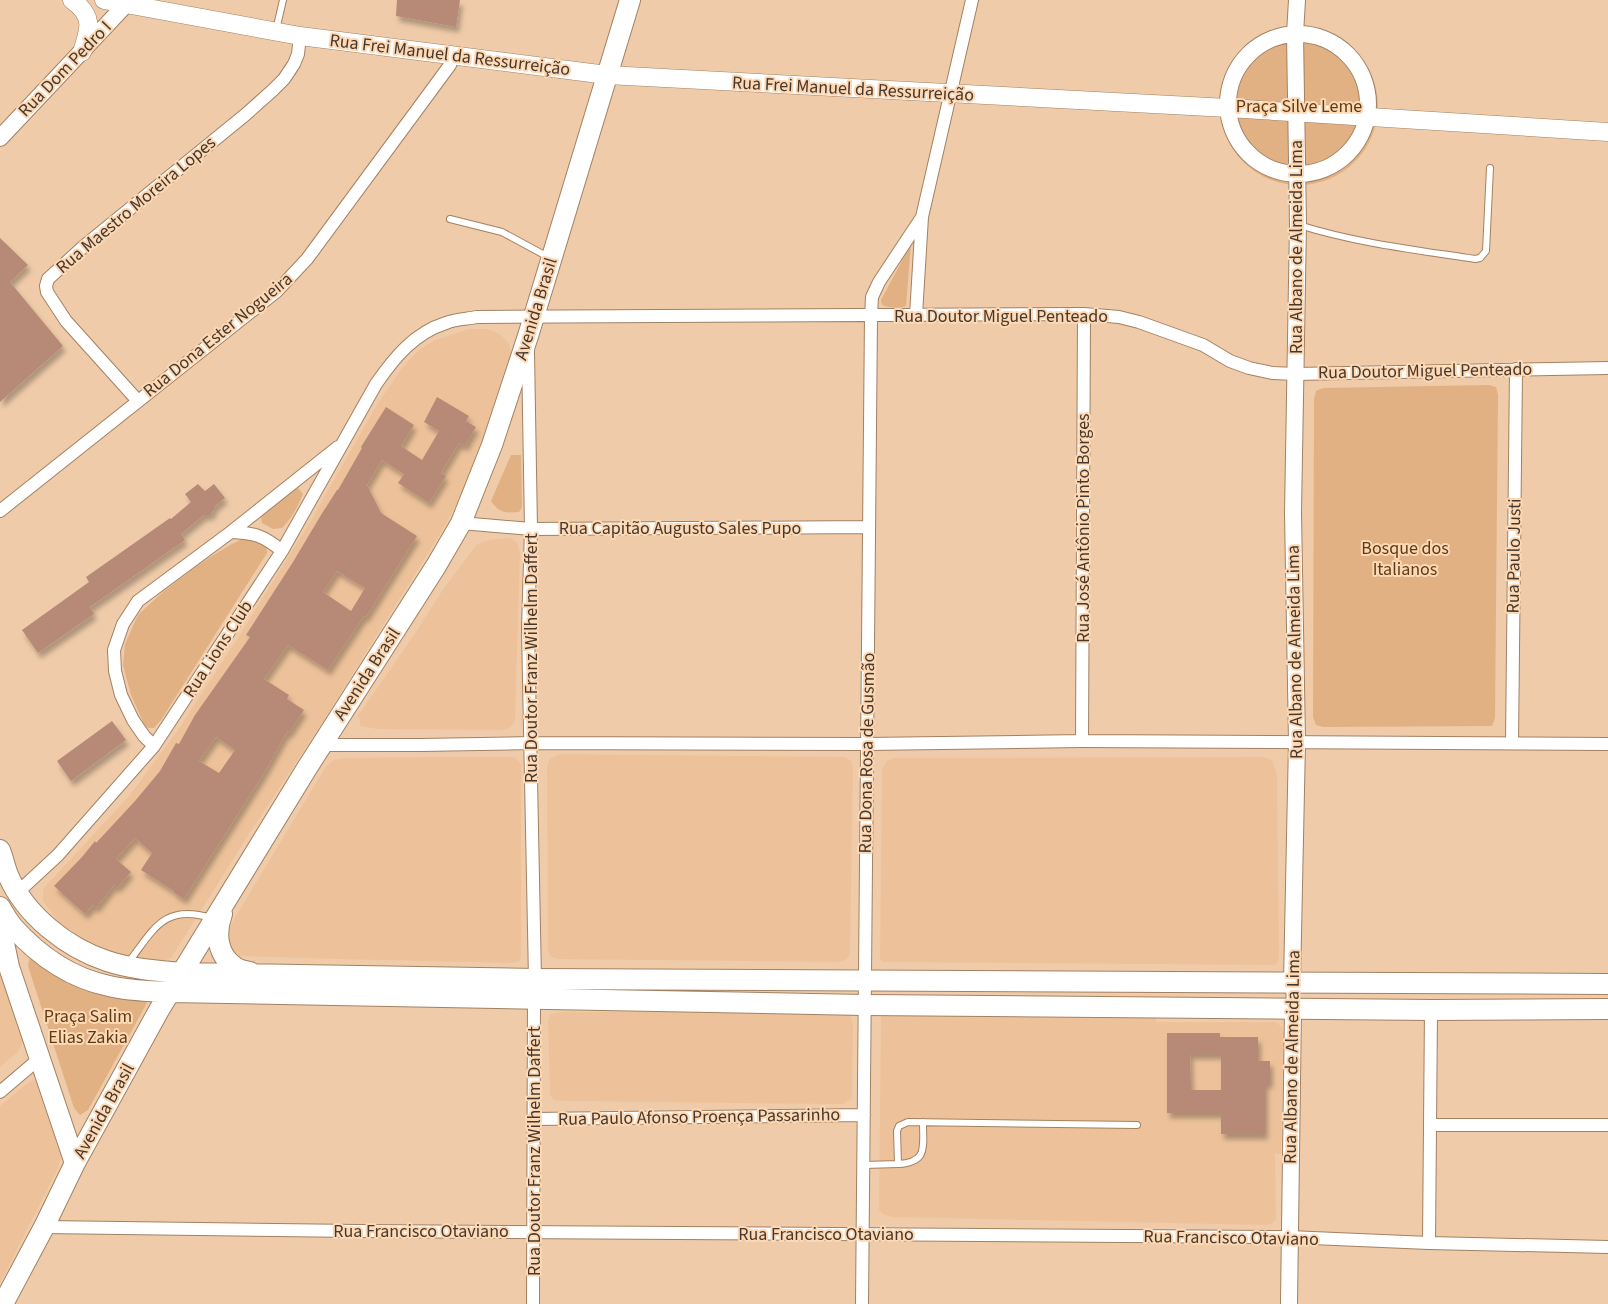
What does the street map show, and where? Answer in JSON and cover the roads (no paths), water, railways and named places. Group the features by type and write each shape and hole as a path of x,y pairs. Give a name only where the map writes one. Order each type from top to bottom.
{"main road":[{"path":"72,0 80,5 87,16 88,33 82,52"},
{"name":"Rua Frei Manuel da Ressurreição","path":"104,0 128,2 180,15 300,36 607,75 1228,108 1608,132"},
{"path":"164,0 180,15"},
{"name":"Avenida Brasil","path":"3,1304 75,1163 170,992 461,523 492,445 528,336 630,0"},
{"path":"0,850 8,876 18,892 38,917 56,935 80,950 107,961 125,966 182,973 259,975 864,1005 1431,1010 1608,1009"},
{"path":"226,900 218,926 218,938 224,957 236,968 259,975"},
{"path":"2,911 11,925 30,944 71,974 108,986 132,990 170,992 534,988 865,981 1608,984"},
{"path":"2,911 4,943 9,967 75,1163"}],"street":[{"name":"Rua Dona Rosa de Gusmão","path":"916,315 922,217 972,0"},
{"name":"Rua Albano de Almeida Lima","path":"1289,1304 1292,982 1297,742 1293,513 1298,224 1297,0"},
{"name":"Rua Dom Pedro I","path":"0,138 128,2"},
{"path":"1296,34 1316,36 1335,45 1351,58 1362,76 1367,96 1366,117 1362,130 1356,142 1347,153 1337,162 1325,168 1298,174 1281,172 1264,165 1250,155 1238,141 1231,125 1228,108 1228,92 1233,76 1246,56 1265,42 1280,36 1296,34"},
{"name":"Rua Maestro Moreira Lopes","path":"138,401 66,321 47,292 48,279 83,247 273,90 284,79 294,64 298,54 300,36"},
{"name":"Rua Dona Ester Nogueira","path":"0,511 277,291 308,259 450,66 454,55"},
{"name":"Rua Dona Rosa de Gusmão","path":"862,1304 872,297 879,282 922,217"},
{"name":"Rua Doutor Miguel Penteado","path":"534,316 1084,314 1119,317 1139,322 1202,345 1230,361 1249,368 1272,373 1608,368"},
{"name":"Rua José Antônio Pinto Borges","path":"1082,741 1084,314"},
{"name":"Rua Lions Club","path":"18,892 58,856 154,746 282,551 376,384 392,361 408,344 445,323 477,317 534,316"},
{"name":"Rua Doutor Franz Wilhelm Daffert","path":"528,336 531,529 528,629 534,988 533,1304"},
{"name":"Rua Paulo Justi","path":"1512,743 1516,369"},
{"name":"Rua Lions Club","path":"154,746 133,720 121,695 115,671 114,650 123,624 138,602 344,443"},
{"name":"Rua Capitão Augusto Sales Pupo","path":"461,523 531,529 869,528"},
{"path":"230,532 251,533 269,541 282,551"},
{"path":"322,745 420,746 531,743 867,744 1082,741 1608,744"},
{"path":"1430,1243 1431,1010"},
{"path":"0,1092 40,1058"},
{"name":"Rua Paulo Afonso Proença Passarinho","path":"534,1119 864,1115"},
{"path":"1431,1125 1608,1125"},
{"name":"Rua Francisco Otaviano","path":"44,1227 1289,1237 1430,1243 1608,1247"}],"lane":[{"path":"276,32 283,0"},
{"path":"1298,224 1371,243 1475,259 1480,258 1486,251 1490,168"},
{"path":"450,219 502,232 551,258"},
{"path":"125,966 165,918 178,914 203,916 215,920"},
{"path":"898,1164 897,1131 899,1126 908,1122 1137,1126"},
{"path":"864,1164 913,1163 920,1157 923,1144 923,1122"}],"park label":[{"name":"Praça Silve Leme","path":"1299,106"},
{"name":"Bosque dos Italianos","path":"1405,558"},
{"name":"Praça Salim Elias Zakia","path":"88,1026"}]}
